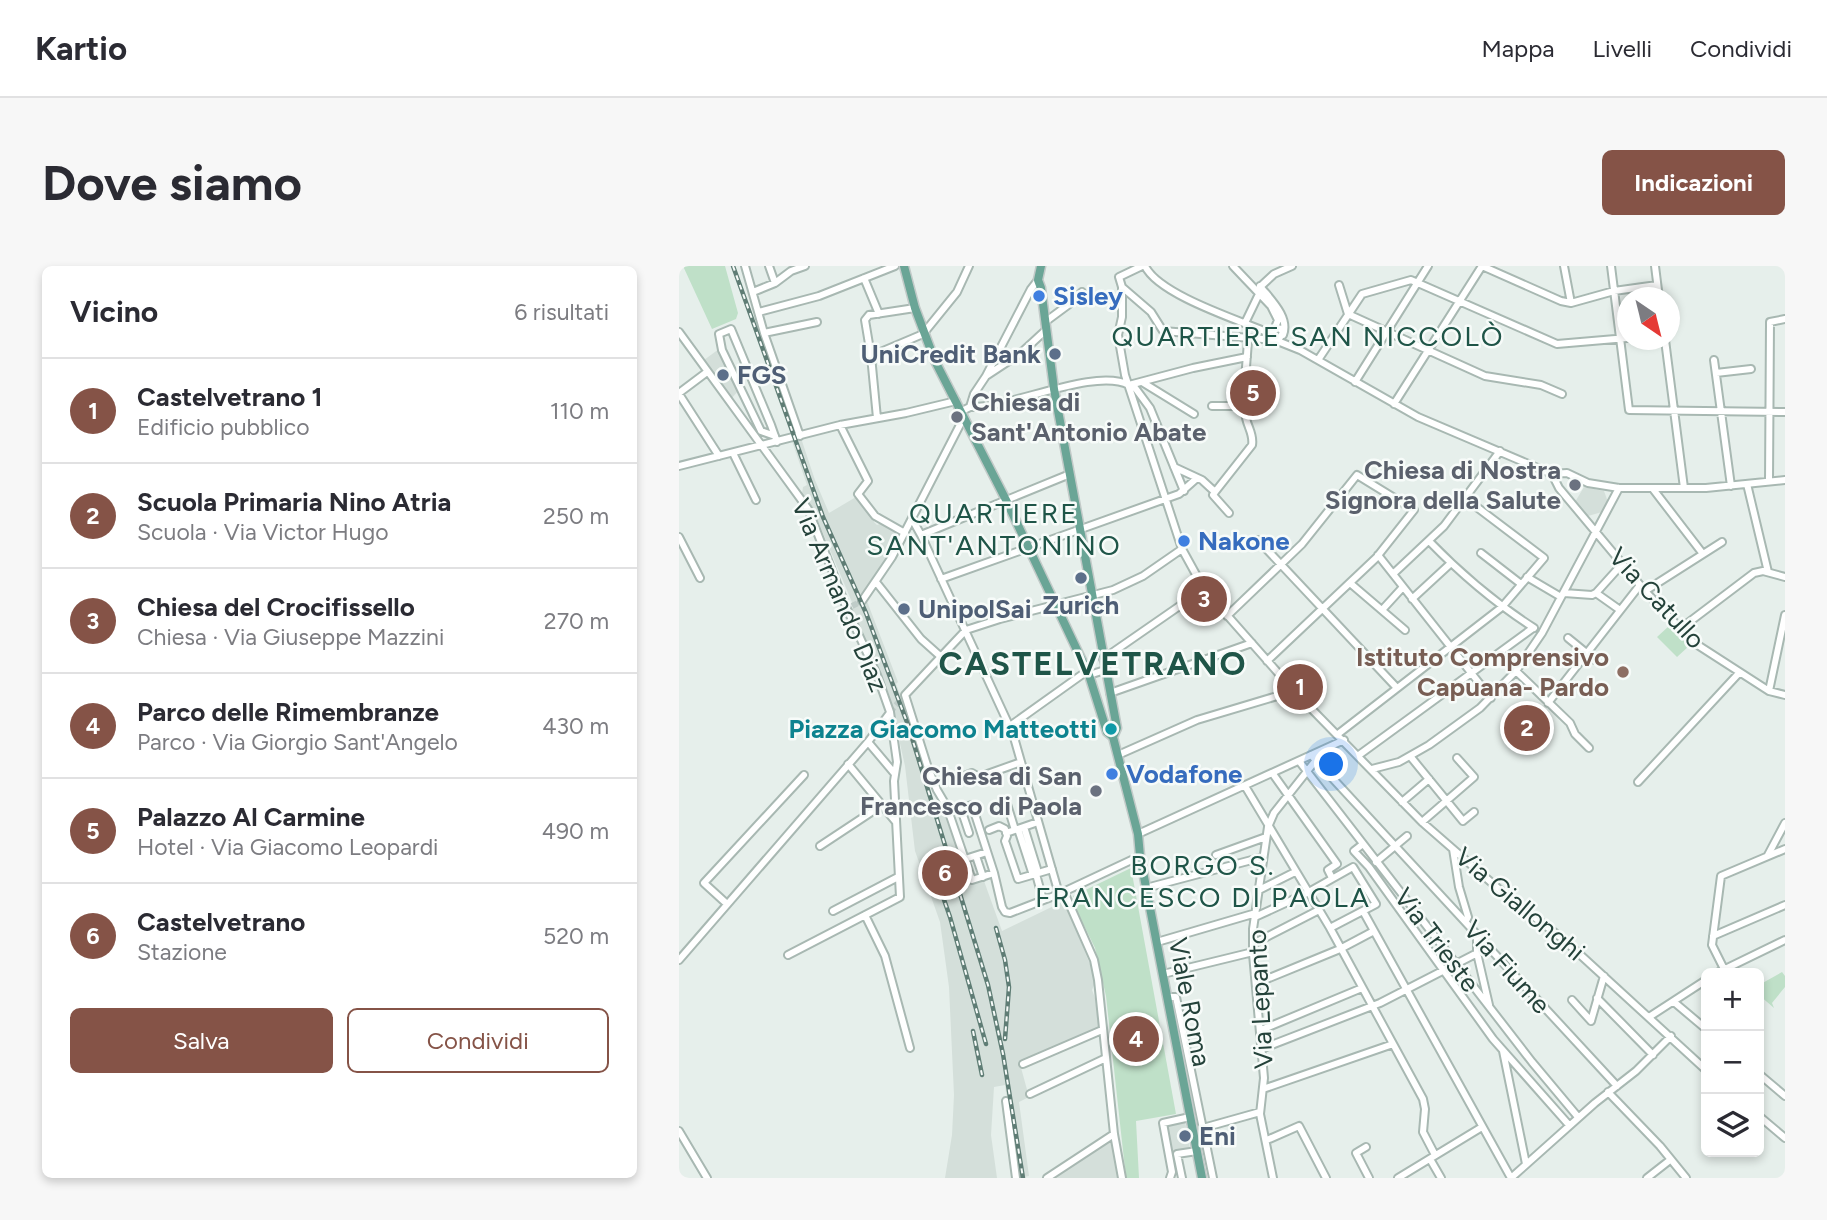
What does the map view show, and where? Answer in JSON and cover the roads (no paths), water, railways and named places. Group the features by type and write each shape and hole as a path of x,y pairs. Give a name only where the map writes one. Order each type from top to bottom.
{"main road":[{"path":"904,266 923,334 939,370 963,410 1088,673 1107,732 1113,737 1138,834"},
{"path":"1041,266 1038,280 1054,390 1117,728 1113,737"},
{"name":"Viale Roma","path":"1138,834 1202,1178"}],"street":[{"path":"745,266 764,333 800,436"},
{"path":"769,266 775,284"},
{"path":"753,292 775,284 790,268 804,266"},
{"path":"870,266 875,274"},
{"path":"759,312 819,296 895,266"},
{"path":"871,356 923,334 957,292 969,266"},
{"path":"1233,266 1285,320 1277,334 1258,340 1163,331 1151,312 1122,287 1119,277 1144,266 1159,281 1188,299 1277,334 1417,417 1552,474 1567,473 1588,483 1619,488 1653,489 1731,486 1785,480"},
{"path":"1245,323 1258,290 1274,274 1292,266"},
{"path":"1355,382 1428,266"},
{"path":"1394,404 1482,266 1570,303 1614,291 1657,285 1655,266"},
{"path":"1564,266 1570,303"},
{"path":"1611,266 1617,320"},
{"path":"864,278 879,314"},
{"path":"863,601 905,533 963,410 986,376 1038,280"},
{"path":"1318,360 1362,294 1411,280 1557,344 1617,339"},
{"path":"1339,285 1348,314 1485,376 1541,385 1562,394"},
{"name":"Via Giallonghi","path":"1122,287 1122,317 1118,335 1125,375 1131,385 1182,549 1203,589 1294,691 1422,822 1508,897 1563,939 1701,1065"},
{"path":"1258,290 1275,313 1278,320 1277,334"},
{"path":"986,376 1021,353 1082,292"},
{"path":"877,418 865,320 869,315 915,308"},
{"path":"1769,481 1770,322 1785,319"},
{"path":"764,333 817,322"},
{"path":"731,329 776,439 761,431 722,350 719,334 731,329"},
{"name":"Via Armando Diaz","path":"679,332 808,509 877,675 890,712 897,762 895,774 898,877"},
{"path":"1229,513 1213,495 1249,450 1254,439 1246,418 1248,338"},
{"path":"1621,350 1629,410 1785,412"},
{"path":"1666,350 1684,488"},
{"path":"1131,385 1247,357"},
{"path":"1714,360 1731,486"},
{"path":"1716,373 1751,369"},
{"path":"707,372 679,393 719,456"},
{"path":"680,465 840,425 877,418 963,410 1054,390 1098,382 1122,381 1131,385 1150,408 1184,491"},
{"path":"1142,382 1194,414"},
{"path":"1212,406 1246,407"},
{"path":"840,425 868,481 858,494 875,516 905,533"},
{"path":"1393,574 1444,526 1500,451"},
{"path":"733,453 756,500"},
{"path":"1174,467 1197,478 1215,492"},
{"path":"921,534 1070,474"},
{"name":"Via Catullo","path":"1552,474 1559,488 1642,588 1693,642 1769,691 1785,695"},
{"path":"1227,616 1303,544 1357,475 1414,510 1378,555 1267,661"},
{"path":"941,579 1165,500 1184,491 1197,478"},
{"path":"1747,484 1767,572"},
{"path":"1372,768 1399,762 1452,729 1491,698 1516,671 1542,633 1619,488"},
{"path":"1653,489 1703,554"},
{"path":"1338,734 1502,607 1544,558 1478,508"},
{"path":"912,519 1010,726 1052,869 1094,960 1114,1135 1122,1178"},
{"path":"679,537 700,578"},
{"path":"1258,540 1397,688"},
{"path":"1429,541 1502,607 1542,633"},
{"path":"1548,703 1620,610 1642,588 1722,542"},
{"path":"994,875 972,880 949,813 937,790 905,695 966,631 1000,619 1129,584 1182,549"},
{"path":"1481,553 1521,584"},
{"path":"1378,555 1491,698"},
{"path":"1412,598 1451,563"},
{"path":"1527,577 1563,595 1591,595 1596,593 1623,563"},
{"path":"1680,629 1753,573 1767,572 1785,577"},
{"path":"876,582 921,639 940,656"},
{"path":"1350,583 1405,629"},
{"path":"1382,610 1403,586"},
{"path":"1103,659 1203,589"},
{"path":"1596,593 1620,610"},
{"path":"1769,691 1785,615"},
{"path":"1359,755 1533,628"},
{"path":"1568,638 1595,660"},
{"path":"1110,693 1252,643"},
{"path":"1010,726 1088,673 1105,670"},
{"path":"1516,671 1570,723 1575,734 1589,748"},
{"path":"1637,782 1739,673"},
{"path":"1118,755 1198,720 1294,691"},
{"path":"679,960 868,742 890,712"},
{"path":"1138,834 1299,761 1314,758 1344,740"},
{"path":"868,742 895,774"},
{"path":"1410,756 1462,821 1474,813"},
{"path":"1268,827 1274,813 1307,772 1314,758"},
{"name":"Via Fiume","path":"1314,758 1617,1086"},
{"path":"1422,822 1474,777 1457,758"},
{"name":"Via Trieste","path":"1299,761 1578,1117"},
{"path":"954,780 972,773 979,777 1021,762"},
{"path":"848,764 897,823"},
{"path":"1273,774 1337,864 1328,870 1332,878"},
{"path":"727,904 704,883 804,775"},
{"path":"1402,802 1429,779"},
{"path":"1245,786 1330,928 1425,1104 1423,1132 1441,1178"},
{"path":"1006,802 1019,828 1043,900"},
{"path":"820,846 881,805"},
{"path":"949,813 972,805 1005,912 1010,913 1062,893 1140,856"},
{"path":"961,809 969,833"},
{"path":"1006,833 1038,822"},
{"path":"1768,856 1785,823"},
{"path":"989,830 999,826 1005,829 1005,841 1018,879 1052,869"},
{"name":"Via Lepanto","path":"1268,827 1253,948 1261,1030 1263,1089 1260,1112 1273,1178"},
{"path":"958,837 980,830"},
{"path":"1369,867 1407,836"},
{"path":"1216,855 1266,837"},
{"path":"1779,837 1785,842"},
{"path":"1363,844 1354,850 1502,1049 1569,1125"},
{"path":"1453,848 1459,887 1468,917 1466,921"},
{"path":"1720,968 1712,945 1721,876 1785,849"},
{"path":"965,859 987,852"},
{"path":"976,856 983,877"},
{"path":"1146,888 1263,857"},
{"path":"1157,942 1255,915 1353,867 1376,904 1330,928"},
{"path":"1259,890 1295,872"},
{"path":"788,955 900,897 898,877 833,911"},
{"path":"1713,936 1785,905"},
{"path":"1163,974 1253,948 1319,910"},
{"path":"1363,911 1511,1178 1578,1117 1653,1055 1671,1036"},
{"path":"865,915 885,956 911,1048"},
{"path":"1257,983 1340,949 1374,931"},
{"path":"1477,935 1477,953 1490,1008"},
{"path":"1727,968 1785,940"},
{"path":"1261,1049 1372,1006 1489,947"},
{"path":"1572,1000 1591,1021 1604,975"},
{"path":"1650,1017 1701,983"},
{"path":"1261,1030 1363,988"},
{"path":"1167,997 1176,997 1213,1178"},
{"path":"1597,998 1653,1055"},
{"path":"1674,1002 1701,1025"},
{"path":"1023,1065 1102,1030"},
{"path":"1263,1089 1393,1044"},
{"path":"1502,1049 1526,1164"},
{"path":"1030,1094 1106,1058"},
{"path":"1764,1078 1785,1096"},
{"path":"1608,1092 1660,1146 1686,1178"},
{"path":"1006,1101 1016,1178"},
{"path":"1203,1128 1260,1112"},
{"path":"1171,1177 1163,1123 1190,1117"},
{"path":"1764,1120 1785,1138"},
{"path":"1266,1140 1299,1126 1326,1178"},
{"path":"1398,1178 1482,1127"},
{"path":"679,1131 707,1178"},
{"path":"1047,1178 1114,1135"},
{"path":"1366,1147 1356,1153 1369,1178"},
{"path":"1182,1178 1177,1154 1197,1151"},
{"path":"1647,1178 1670,1160"}],"tunnel":[{"path":"852,606 862,601"},
{"path":"890,712 905,695"}],"railway":[{"path":"733,266 823,517 866,613 908,725 988,985 1003,1054 1023,1178"},
{"path":"932,865 950,917 986,1044"},
{"path":"996,928 1009,987 1005,1039"},
{"path":"973,1031 982,1075"}],"place":[{"name":"Sisley","path":"1039,296"},
{"name":"UniCredit Bank","path":"1055,354"},
{"name":"FGS","path":"723,375"},
{"name":"Palazzo Al Carmine","path":"1253,393"},
{"name":"Chiesa di Sant'Antonio Abate","path":"957,417"},
{"name":"Chiesa di Nostra Signora della Salute","path":"1575,485"},
{"name":"Nakone","path":"1184,541"},
{"name":"Zurich","path":"1081,578"},
{"name":"Chiesa del Crocifissello","path":"1204,599"},
{"name":"UnipolSai","path":"904,609"},
{"name":"Istituto Comprensivo Capuana- Pardo","path":"1623,672"},
{"name":"Castelvetrano 1","path":"1300,687"},
{"name":"Scuola Primaria Nino Atria","path":"1527,728"},
{"name":"Piazza Giacomo Matteotti","path":"1111,729"},
{"name":"Vodafone","path":"1112,774"},
{"name":"Chiesa di San Francesco di Paola","path":"1096,791"},
{"name":"Castelvetrano","path":"945,873"},
{"name":"Parco delle Rimembranze","path":"1136,1039"},
{"name":"Eni","path":"1185,1136"}],"district":[{"name":"QUARTIERE SAN NICCOLÒ","path":"1308,336"},
{"name":"QUARTIERE SANT'ANTONINO","path":"994,529"},
{"name":"CASTELVETRANO","path":"1093,663"},
{"name":"BORGO S. FRANCESCO DI PAOLA","path":"1203,881"}]}
